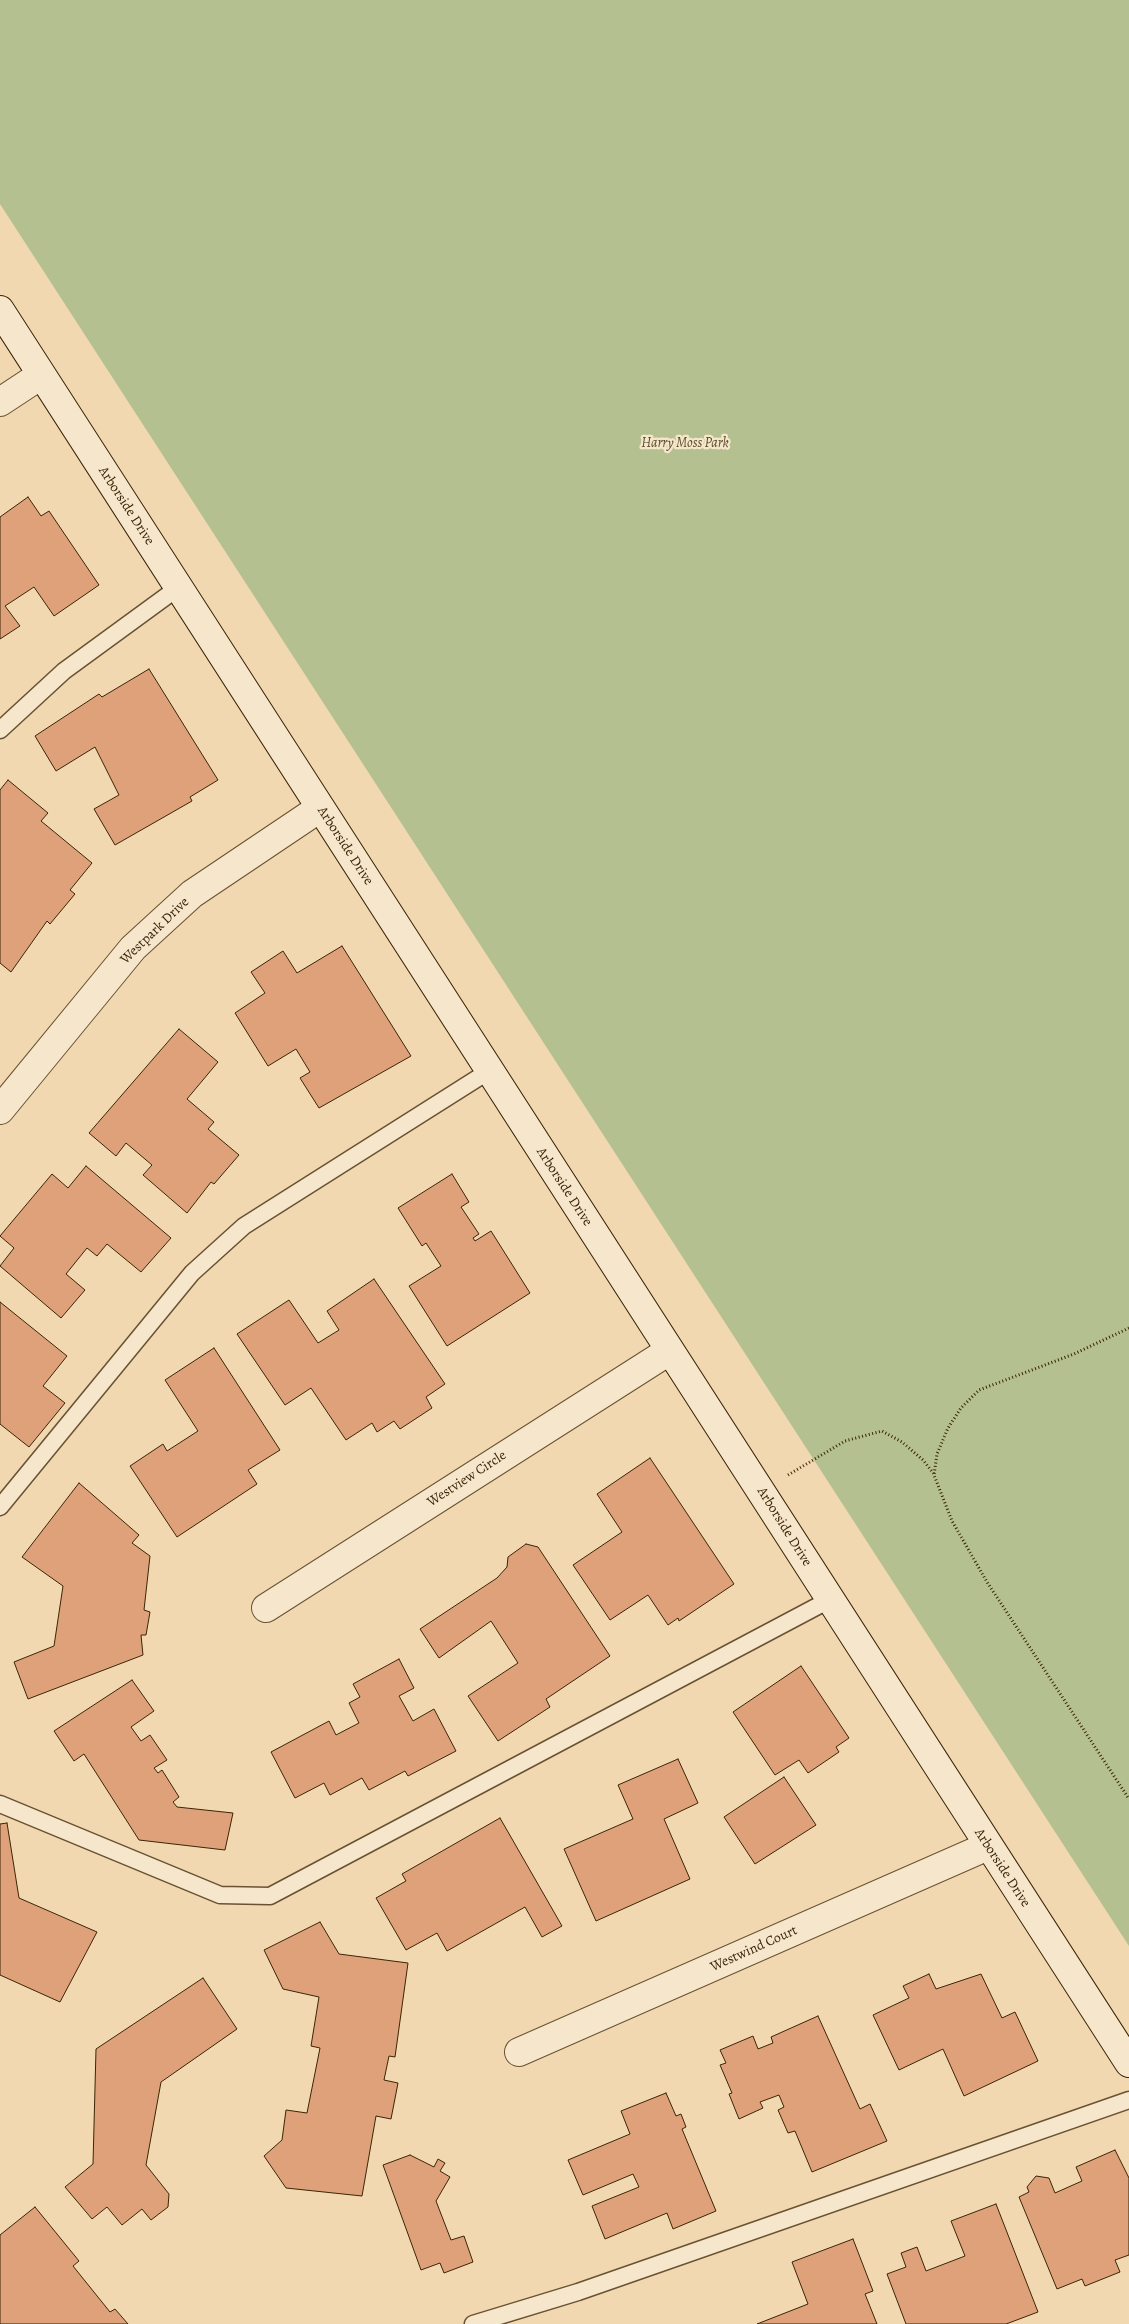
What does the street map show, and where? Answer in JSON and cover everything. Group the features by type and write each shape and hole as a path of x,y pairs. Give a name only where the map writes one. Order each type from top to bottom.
{"street":[{"name":"Arborside Drive","path":"0,310 1129,2063"},
{"path":"0,402 42,375"},
{"name":"Westpark Drive","path":"0,1110 133,948 192,894 320,808"},
{"name":"Westview Circle","path":"266,1608 669,1351"},
{"name":"Westwind Court","path":"519,2052 988,1846"}],"lane":[{"path":"0,730 64,671 179,588"},
{"path":"0,1507 192,1273 244,1226 489,1071"},
{"path":"0,1804 220,1895 270,1896 830,1599"},
{"path":"473,2324 578,2292 1129,2100"}],"path":[{"path":"934,1475 937,1454 948,1428 961,1408 979,1390 1074,1354 1129,1328"},
{"path":"762,1491 845,1441 882,1431 902,1442 923,1460 934,1475 952,1521 987,1582 1129,1799"}],"green space":[{"name":"Harry Moss Park","path":"0,0 1129,0 1129,1946 0,204"}],"building":[{"path":"28,497 41,516 49,511 99,585 54,616 34,587 5,606 20,626 0,639 0,517"},
{"path":"149,669 218,780 190,797 192,801 115,845 94,809 119,795 95,747 56,771 35,736 99,694 102,697"},
{"path":"8,780 48,813 41,821 92,863 70,890 75,894 50,924 47,921 11,972 0,963 0,790"},
{"path":"342,946 411,1056 319,1108 300,1078 310,1072 296,1049 268,1066 235,1013 265,993 251,972 283,951 297,973"},
{"path":"179,1029 218,1062 187,1099 214,1122 208,1129 239,1155 214,1184 211,1182 187,1213 143,1175 152,1165 126,1143 116,1156 89,1133"},
{"path":"86,1166 171,1238 141,1272 107,1244 97,1256 87,1248 66,1274 85,1290 61,1318 0,1266 14,1248 0,1236 52,1174 68,1188"},
{"path":"452,1174 469,1202 461,1207 479,1234 473,1238 475,1241 491,1231 530,1293 447,1346 409,1286 441,1266 426,1243 422,1246 398,1208"},
{"path":"374,1279 445,1384 426,1397 432,1408 400,1429 394,1421 377,1432 372,1423 346,1440 311,1388 285,1405 237,1334 289,1300 318,1343 339,1330 327,1311"},
{"path":"0,1302 67,1356 43,1386 65,1403 29,1447 0,1424"},
{"path":"214,1348 280,1450 248,1470 257,1484 177,1537 130,1466 163,1444 167,1451 198,1431 165,1380"},
{"path":"650,1458 734,1584 679,1621 678,1618 668,1625 648,1595 610,1620 573,1565 622,1532 597,1494"},
{"path":"79,1483 139,1535 132,1543 150,1556 144,1610 150,1612 146,1635 141,1635 143,1655 28,1699 14,1662 54,1646 63,1586 22,1557"},
{"path":"526,1544 538,1547 610,1656 546,1699 550,1707 498,1741 468,1696 518,1663 491,1621 439,1658 420,1629 497,1578 507,1567 508,1557"},
{"path":"399,1659 414,1688 399,1696 413,1721 434,1709 456,1751 408,1776 405,1771 369,1790 362,1778 330,1795 324,1783 295,1798 271,1752 329,1721 336,1735 359,1723 349,1703 360,1697 353,1684"},
{"path":"801,1666 849,1738 836,1747 839,1752 808,1773 799,1760 775,1775 733,1712"},
{"path":"132,1680 154,1711 131,1727 141,1741 150,1735 167,1760 154,1768 158,1773 162,1770 179,1797 173,1802 177,1807 233,1813 225,1850 139,1840 84,1754 74,1761 54,1731"},
{"path":"678,1759 698,1803 664,1819 690,1879 596,1921 564,1849 633,1819 618,1785"},
{"path":"784,1777 816,1825 755,1864 724,1817"},
{"path":"500,1818 562,1926 542,1937 525,1907 447,1951 437,1933 406,1950 376,1898 406,1881 402,1874"},
{"path":"7,1823 19,1898 97,1932 60,2002 0,1975 0,1824"},
{"path":"320,1922 339,1954 408,1963 395,2057 389,2056 384,2080 398,2083 391,2119 376,2116 362,2196 286,2188 264,2156 282,2140 286,2110 307,2113 320,2048 311,2046 319,1997 283,1989 264,1950"},
{"path":"929,1974 936,1989 981,1974 1002,2018 1015,2012 1038,2061 964,2096 943,2049 899,2070 873,2015 909,1998 903,1986"},
{"path":"203,1978 237,2029 161,2082 146,2165 169,2194 168,2207 151,2220 142,2209 122,2225 107,2207 92,2219 65,2187 93,2164 96,2049"},
{"path":"818,2016 860,2109 870,2104 887,2141 812,2172 795,2131 788,2133 778,2110 784,2107 779,2095 760,2102 763,2108 739,2119 729,2094 732,2093 720,2065 726,2063 720,2050 753,2036 758,2049 773,2043 771,2037"},
{"path":"666,2093 676,2116 681,2114 686,2127 682,2129 716,2211 673,2229 667,2213 605,2239 592,2206 639,2187 633,2174 583,2195 568,2160 630,2134 621,2111"},
{"path":"1115,2150 1129,2178 1129,2255 1115,2260 1120,2272 1085,2286 1082,2279 1057,2289 1019,2197 1029,2192 1027,2187 1036,2176 1049,2178 1055,2193 1082,2181 1076,2167"},
{"path":"410,2155 434,2167 438,2159 445,2163 440,2171 450,2177 436,2201 451,2240 464,2236 473,2262 444,2273 440,2263 421,2270 383,2165"},
{"path":"996,2204 1038,2312 1006,2324 906,2324 887,2274 906,2267 901,2253 917,2247 926,2271 965,2256 951,2221"},
{"path":"35,2207 79,2261 73,2266 110,2312 115,2309 128,2324 0,2324 0,2235"},
{"path":"853,2239 873,2291 865,2294 877,2324 757,2324 808,2304 792,2262"}]}
